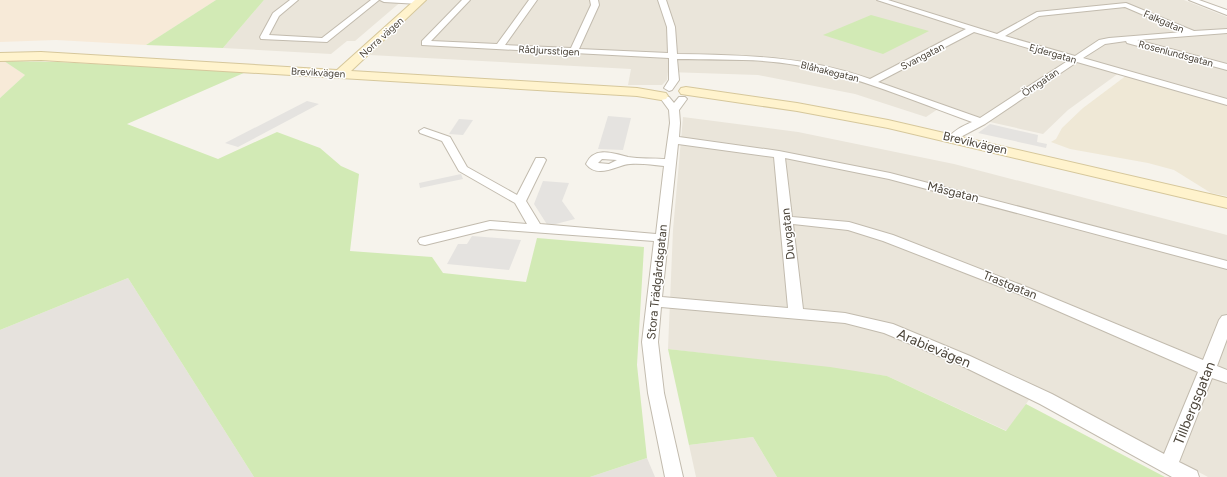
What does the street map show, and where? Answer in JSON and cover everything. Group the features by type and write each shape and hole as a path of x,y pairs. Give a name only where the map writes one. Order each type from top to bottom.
{"street":[{"path":"294,0 276,16 264,37 324,40 375,0"},
{"path":"384,0 420,1"},
{"name":"Rådjursstigen","path":"466,0 425,43 673,56"},
{"path":"499,47 533,0"},
{"path":"574,51 595,5 594,0"},
{"name":"Stora Trädgårdsgatan","path":"662,0 669,19 673,56 674,140 661,238 650,342 656,393 674,477"},
{"name":"Ejdergatan","path":"881,0 998,37 1227,102"},
{"path":"1193,0 1227,14"},
{"name":"Norra vägen","path":"340,74 420,1"},
{"name":"Falkgatan","path":"998,37 1037,14 1126,5 1194,34"},
{"name":"Svangatan","path":"871,82 973,29"},
{"name":"Örngatan","path":"953,138 962,131 981,122 1102,42 1124,39 1227,32"},
{"name":"Rosenlundsgatan","path":"1124,39 1227,67"},
{"name":"Brevikvägen","path":"0,57 41,56 720,97 843,115 953,138 1227,204"},
{"name":"Blåhakegatan","path":"673,56 782,60 833,70 871,82 981,122"},
{"path":"424,131 446,139 463,169 520,201 536,228"},
{"name":"Måsgatan","path":"674,140 779,154 898,178 1227,265"},
{"name":"Duvgatan","path":"779,154 796,314"},
{"path":"520,201 540,160"},
{"path":"626,160 671,163"},
{"name":"Trastgatan","path":"786,220 831,223 849,226 888,238 1024,290 1227,377"},
{"path":"425,241 490,225 661,238"},
{"name":"Arabievägen","path":"654,301 845,318 888,328 964,360 1046,400 1169,464 1190,477"},
{"name":"Tillbergsgatan","path":"1169,464 1227,320"}],"shaded area":[{"path":"0,0 216,0 146,45 56,40 0,42"},
{"path":"264,0 403,0 355,41 347,41 331,54 223,48"},
{"path":"427,0 1184,0 1227,17 1227,99 1119,73 1068,110 1043,134 990,122 983,126 938,109 926,117 855,94 758,75 668,72 667,80 662,85 628,85 631,69 370,55"},
{"path":"4,61 25,75 0,98 0,62"},
{"path":"1127,75 1227,104 1227,196 1211,193 1174,170 1148,163 1070,149 1051,142 1056,139 1062,128 1083,108"},
{"path":"307,101 319,104 238,147 225,143"},
{"path":"608,116 631,118 623,150 598,149"},
{"path":"683,117 798,132 954,164 1227,235 1227,477 1208,477 1038,387 1007,431 887,376 668,349 673,230"},
{"path":"459,119 473,120 463,135 449,134"},
{"path":"990,124 1038,135 1037,142 1047,144 1046,148 978,133"},
{"path":"461,174 463,179 420,188 419,183"},
{"path":"543,181 569,183 562,201 575,219 548,226 534,204"},
{"path":"472,236 521,240 509,270 447,264 458,244 467,244"},
{"path":"128,278 254,477 0,477 0,330"},
{"path":"753,437 777,477 696,477 689,445"},
{"path":"647,458 655,477 590,477"}],"green space":[{"path":"216,0 264,0 223,48 146,45"},
{"path":"871,15 929,31 883,54 823,35"},
{"path":"4,61 58,62 246,72 127,124 218,159 277,132 320,148 341,166 359,174 350,251 432,257 443,273 526,282 537,238 644,247 637,365 647,458 590,477 254,477 128,278 0,330 0,98 25,75"},
{"path":"668,349 830,367 887,376 1006,431 1026,404 1165,477 777,477 753,437 689,445"}]}
